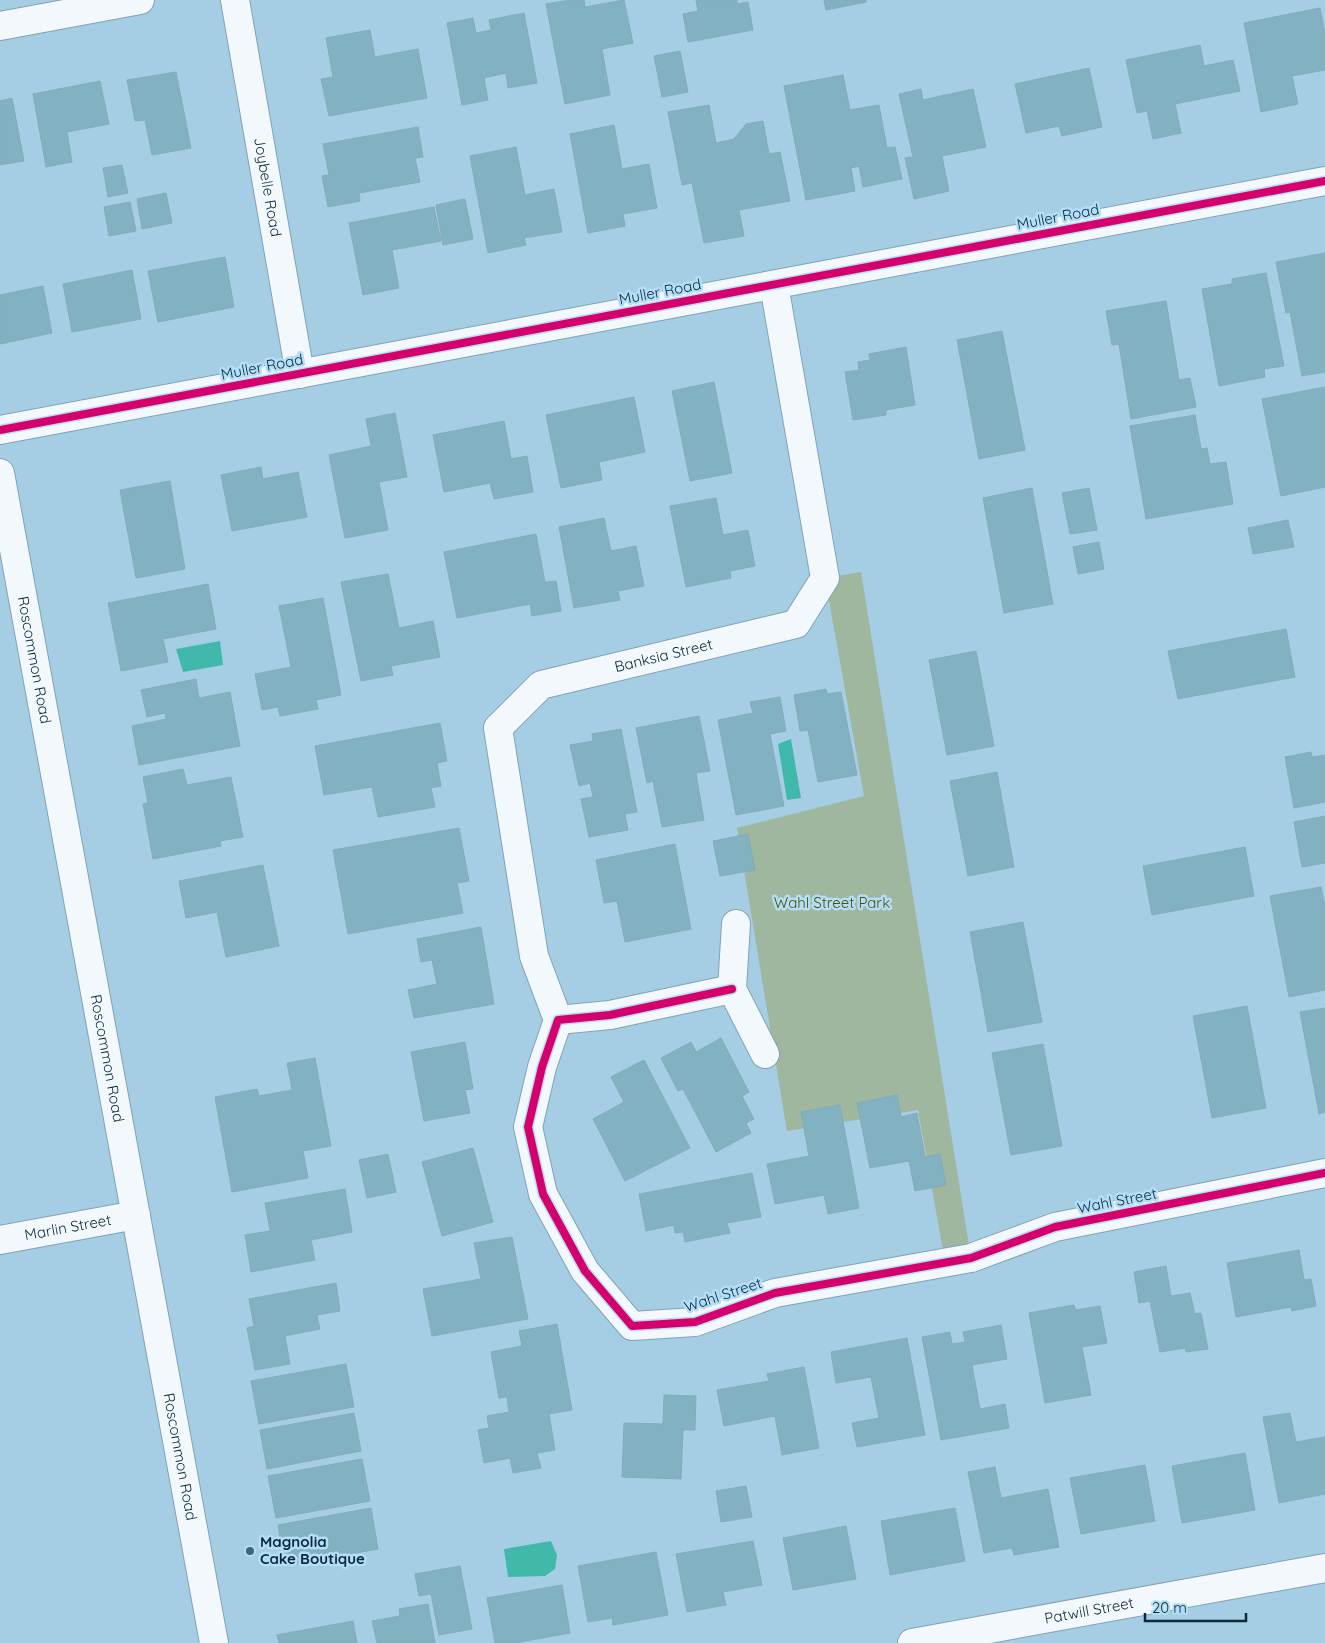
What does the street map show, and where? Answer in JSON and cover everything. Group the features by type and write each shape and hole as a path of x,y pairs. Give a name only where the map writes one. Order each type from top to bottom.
{"street":[{"path":"0,26 93,4 140,0"},
{"name":"Joybelle Road","path":"235,0 300,374"},
{"name":"Muller Road","path":"0,430 1325,181"},
{"name":"Banksia Street","path":"558,1020 534,956 498,728 542,685 796,624 825,578 774,285"},
{"name":"Roscommon Road","path":"0,473 214,1643"},
{"path":"736,924 732,989 765,1054"},
{"path":"558,1020 610,1015 732,989"},
{"name":"Wahl Street","path":"558,1020 542,1067 528,1127 543,1194 585,1270 632,1326 695,1322 775,1293 971,1258 1055,1227 1325,1173"},
{"name":"Marlin Street","path":"0,1240 136,1215"},
{"name":"Patwill Street","path":"912,1643 1325,1568"}],"green space":[{"name":"Wahl Street Park","path":"861,572 971,1258 945,1262 918,1110 787,1131 737,828 864,796 825,578"}],"shaded area":[{"path":"220,641 223,665 183,672 176,649"},
{"path":"791,739 801,798 787,800 778,744"},
{"path":"551,1541 557,1555 555,1569 545,1576 508,1577 504,1549"}],"building":[{"path":"584,0 585,7 624,0 633,43 602,49 610,95 565,104 546,4"},
{"path":"696,0 737,0 737,4 748,2 753,30 688,42 683,14 698,11"},
{"path":"824,0 866,0 866,2 826,10"},
{"path":"1320,8 1325,33 1325,70 1292,76 1298,104 1261,112 1244,23"},
{"path":"524,13 537,83 508,88 506,73 484,78 488,100 462,105 447,23 473,18 476,33 491,30 489,20"},
{"path":"370,30 375,57 418,49 427,98 329,116 321,79 333,77 326,38"},
{"path":"1200,45 1204,66 1233,60 1240,91 1175,104 1181,133 1153,139 1147,111 1137,113 1126,60"},
{"path":"680,51 688,92 662,97 654,56"},
{"path":"1089,68 1102,127 1062,136 1059,126 1026,133 1015,84"},
{"path":"176,72 191,148 152,155 145,120 135,121 127,80"},
{"path":"843,75 850,110 879,105 887,148 895,147 902,179 863,187 859,166 851,168 855,191 806,200 784,86"},
{"path":"100,81 109,124 67,132 72,162 46,167 33,94"},
{"path":"921,89 923,100 973,89 986,147 942,156 949,191 914,199 905,158 913,157 899,94"},
{"path":"12,98 24,161 0,165 0,101"},
{"path":"709,105 716,143 734,139 746,124 763,121 769,154 780,152 790,201 739,210 744,236 704,243 692,183 682,185 668,112"},
{"path":"614,125 622,169 649,164 657,208 623,214 625,226 588,233 570,134"},
{"path":"418,127 423,157 415,158 420,182 359,193 360,201 328,207 322,176 329,175 323,144"},
{"path":"516,147 525,195 554,189 562,232 524,238 526,245 488,253 470,156"},
{"path":"122,165 128,193 108,197 103,168"},
{"path":"166,193 172,223 142,229 137,199"},
{"path":"465,199 473,239 443,245 436,205"},
{"path":"130,202 136,231 109,236 104,207"},
{"path":"434,207 441,241 392,250 399,288 363,295 349,223"},
{"path":"1325,253 1325,372 1302,376 1290,312 1286,313 1276,262"},
{"path":"225,257 234,307 158,322 148,271"},
{"path":"132,270 141,319 72,332 63,284"},
{"path":"1266,273 1284,366 1264,369 1265,377 1219,386 1202,289 1232,284 1232,279"},
{"path":"43,286 52,333 0,344 0,295"},
{"path":"1166,301 1179,380 1190,378 1196,407 1131,419 1119,344 1112,345 1106,311"},
{"path":"1002,331 1025,450 979,459 957,340"},
{"path":"906,347 915,405 886,410 886,415 853,420 845,372 859,370 858,362 870,360 869,354"},
{"path":"714,382 732,473 690,481 672,391"},
{"path":"1325,387 1325,487 1281,496 1262,399"},
{"path":"634,397 645,452 599,462 602,480 561,488 546,415"},
{"path":"395,413 407,477 379,482 388,530 345,538 329,455 371,446 366,419"},
{"path":"1195,415 1201,449 1207,448 1210,464 1226,462 1233,504 1146,519 1130,426"},
{"path":"504,421 511,459 527,456 533,492 494,499 490,483 444,492 433,435"},
{"path":"261,467 263,479 298,472 307,517 232,531 221,475"},
{"path":"170,481 185,569 136,578 120,490"},
{"path":"1032,488 1053,604 1004,613 983,498"},
{"path":"1089,488 1097,530 1070,534 1062,493"},
{"path":"716,498 723,535 748,530 755,566 730,571 731,578 686,587 670,506"},
{"path":"604,518 611,551 636,546 644,586 618,591 620,600 574,608 559,527"},
{"path":"1288,520 1294,547 1253,554 1248,528"},
{"path":"536,534 545,582 556,581 561,611 532,616 530,604 457,618 444,552"},
{"path":"1099,542 1104,569 1078,574 1073,547"},
{"path":"388,574 399,628 433,621 440,657 391,666 393,675 361,681 341,582"},
{"path":"208,584 216,629 163,639 168,662 121,671 108,603"},
{"path":"323,598 341,695 316,700 318,709 280,716 278,707 262,710 255,674 291,667 279,606"},
{"path":"1286,629 1295,677 1178,699 1168,651"},
{"path":"976,651 994,746 947,755 929,660"},
{"path":"196,679 199,698 230,692 240,746 139,765 132,726 166,719 165,713 147,717 141,690"},
{"path":"826,689 827,694 841,692 857,775 818,782 808,730 800,731 794,695"},
{"path":"780,697 786,731 770,734 784,806 736,815 718,720 753,713 750,702"},
{"path":"699,716 710,771 696,773 704,820 662,827 653,781 647,783 636,728"},
{"path":"440,723 447,761 437,763 441,786 431,788 435,807 378,817 372,787 324,795 315,746"},
{"path":"621,729 637,812 625,814 628,830 589,837 581,799 593,797 590,783 579,786 570,745 593,741 592,734"},
{"path":"1311,752 1312,757 1325,755 1325,802 1294,808 1285,757"},
{"path":"183,769 187,785 231,777 243,837 220,841 221,846 153,859 143,804 148,803 143,777"},
{"path":"997,772 1014,867 968,876 950,781"},
{"path":"1325,816 1325,863 1302,867 1294,822"},
{"path":"459,828 469,881 457,883 463,913 348,934 333,850"},
{"path":"748,834 755,870 720,876 713,841"},
{"path":"675,844 691,929 625,942 617,901 604,903 596,860"},
{"path":"1245,847 1254,896 1152,915 1143,866"},
{"path":"263,865 279,946 226,957 217,912 186,918 179,881"},
{"path":"1321,887 1325,906 1325,990 1289,997 1270,896"},
{"path":"1023,922 1042,1022 988,1032 970,932"},
{"path":"481,927 494,1004 414,1018 408,990 437,984 432,960 421,962 417,939"},
{"path":"1247,1006 1266,1108 1212,1118 1193,1016"},
{"path":"1325,1008 1325,1112 1319,1114 1300,1012"},
{"path":"721,1038 749,1092 742,1096 754,1119 746,1123 751,1133 716,1152 683,1089 678,1091 661,1058 691,1042 696,1052"},
{"path":"465,1042 473,1089 465,1090 470,1113 424,1121 411,1052"},
{"path":"1043,1044 1062,1146 1011,1155 992,1053"},
{"path":"315,1058 331,1146 303,1151 308,1178 232,1192 215,1097 257,1089 259,1096 292,1090 287,1063"},
{"path":"644,1060 690,1148 625,1181 593,1119 624,1102 611,1077"},
{"path":"897,1095 901,1117 917,1113 925,1157 940,1154 946,1185 915,1191 909,1161 870,1168 857,1103"},
{"path":"840,1105 859,1208 828,1214 824,1195 775,1204 767,1164 809,1156 801,1112"},
{"path":"473,1148 493,1222 442,1236 422,1162"},
{"path":"388,1154 396,1192 367,1198 359,1160"},
{"path":"752,1173 761,1217 727,1223 730,1233 685,1242 683,1232 675,1233 674,1225 646,1231 639,1194"},
{"path":"345,1189 352,1232 311,1240 315,1260 251,1272 245,1235 270,1231 265,1203"},
{"path":"512,1237 528,1319 432,1336 423,1289 481,1279 474,1243"},
{"path":"1299,1250 1304,1280 1311,1279 1316,1306 1292,1311 1291,1307 1236,1317 1227,1263"},
{"path":"1166,1266 1171,1296 1190,1293 1195,1314 1201,1313 1208,1349 1186,1352 1185,1348 1160,1352 1150,1301 1139,1303 1134,1272"},
{"path":"336,1283 340,1311 317,1315 320,1329 285,1336 290,1364 255,1370 247,1328 254,1326 249,1299"},
{"path":"1074,1305 1076,1310 1100,1306 1107,1343 1082,1347 1091,1395 1045,1403 1029,1313"},
{"path":"557,1324 572,1410 549,1414 555,1450 537,1453 541,1468 513,1473 510,1458 484,1463 478,1430 489,1428 487,1416 509,1412 507,1397 499,1398 491,1352 522,1346 519,1331"},
{"path":"1001,1325 1007,1359 972,1365 980,1409 1005,1404 1009,1428 941,1440 922,1337 950,1332 952,1344 965,1342 963,1332"},
{"path":"907,1338 925,1435 857,1447 852,1423 879,1418 871,1377 836,1383 831,1352"},
{"path":"346,1364 354,1407 259,1424 251,1381"},
{"path":"804,1367 819,1448 782,1455 775,1416 724,1426 717,1390 769,1381 767,1374"},
{"path":"664,1395 696,1396 695,1430 683,1430 681,1479 622,1477 624,1423 663,1424"},
{"path":"354,1413 361,1451 267,1469 260,1430"},
{"path":"1290,1413 1296,1442 1325,1437 1325,1494 1279,1503 1263,1417"},
{"path":"1245,1453 1255,1510 1182,1523 1172,1466"},
{"path":"362,1459 370,1501 276,1518 268,1476"},
{"path":"1145,1465 1155,1521 1081,1534 1070,1478"},
{"path":"995,1467 1001,1498 1048,1489 1059,1547 1014,1555 1012,1548 984,1553 968,1472"},
{"path":"746,1486 752,1517 721,1522 716,1491"},
{"path":"371,1508 378,1549 285,1566 278,1525"},
{"path":"955,1508 965,1561 890,1575 881,1521"},
{"path":"846,1526 856,1579 793,1590 783,1538"},
{"path":"753,1541 762,1585 723,1592 726,1605 687,1612 676,1554"},
{"path":"656,1552 668,1615 613,1625 612,1618 588,1622 578,1566"},
{"path":"460,1566 472,1629 439,1635 431,1594 419,1596 415,1574"},
{"path":"562,1585 570,1633 515,1643 495,1643 487,1598"},
{"path":"428,1604 435,1643 377,1643 372,1621 400,1616 399,1609"},
{"path":"353,1621 357,1643 279,1643 277,1635"}],"cycle path":[{"path":"0,430 1325,181"},
{"path":"732,989 610,1015 558,1020 542,1067 528,1127 543,1194 585,1271 632,1326 695,1322 775,1293 971,1258 1055,1227 1325,1173"}],"place":[{"name":"Magnolia Cake Boutique","path":"250,1551"}]}
